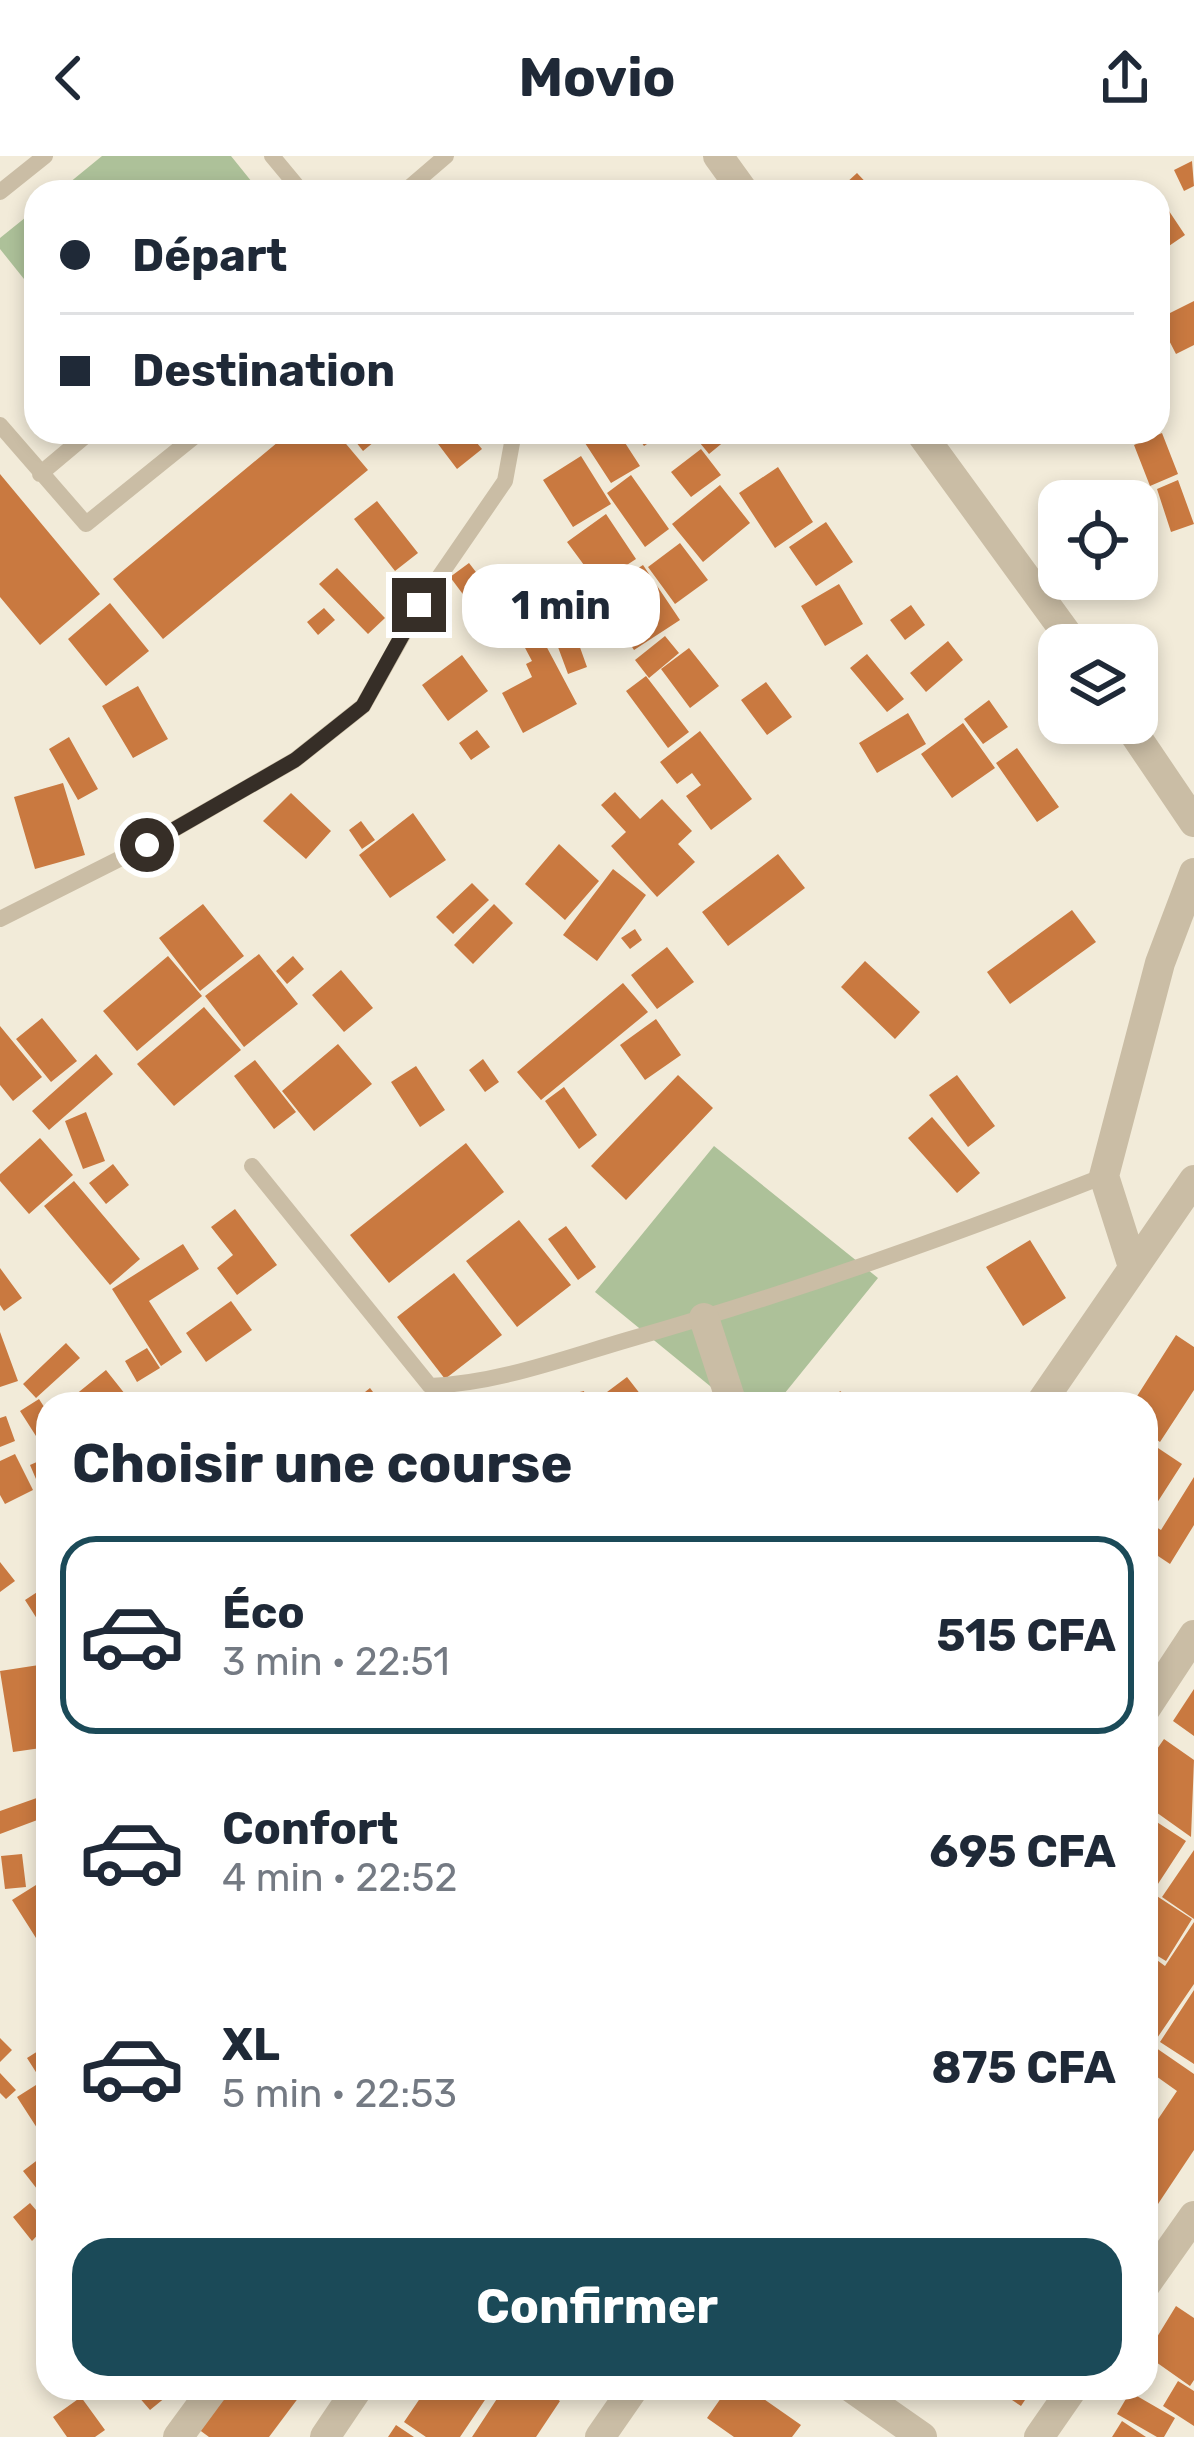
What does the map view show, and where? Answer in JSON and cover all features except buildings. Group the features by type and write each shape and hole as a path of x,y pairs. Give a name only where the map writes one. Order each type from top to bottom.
{"street":[{"path":"929,444 1060,624"},
{"path":"1141,744 1194,821"},
{"path":"1133,1268 1105,1175 1160,963 1194,873"},
{"path":"1048,1392 1194,1180"},
{"path":"704,1318 728,1392"},
{"path":"1158,1680 1194,1635"},
{"path":"1158,2267 1194,2216"},
{"path":"178,2437 205,2400"},
{"path":"325,2437 350,2400"},
{"path":"600,2437 626,2400"},
{"path":"870,2400 922,2437"},
{"path":"1039,2437 1065,2400"}],"lane":[{"path":"0,192 45,156"},
{"path":"272,156 292,180"},
{"path":"418,180 446,156"},
{"path":"0,425 81,523 90,523 185,444"},
{"path":"40,474 76,444"},
{"path":"0,920 147,845 295,760 363,706 419,605 506,481 512,444"},
{"path":"252,1166 430,1386 475,1384 817,1283 1105,1175"}],"green space":[{"path":"102,156 231,156 250,180 73,180"},
{"path":"24,219 24,279 0,249 0,238"},
{"path":"714,1146 878,1278 786,1392 717,1392 595,1292"}],"route":[{"path":"147,845 295,760 363,706 419,605"}]}
